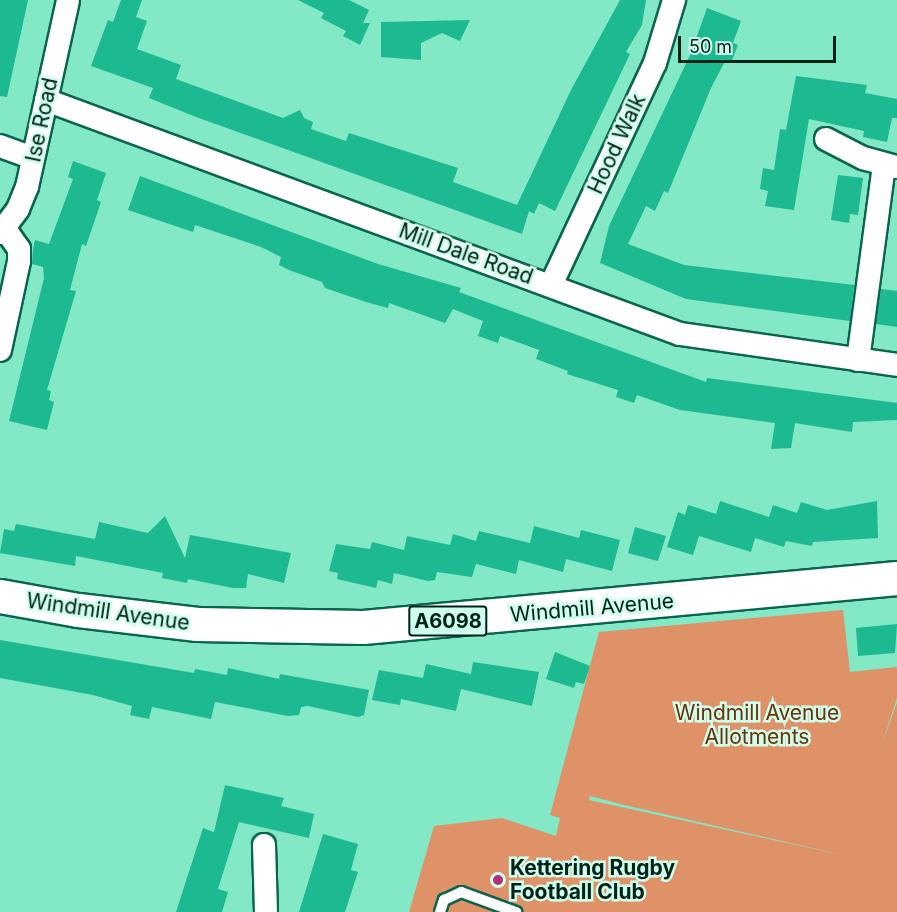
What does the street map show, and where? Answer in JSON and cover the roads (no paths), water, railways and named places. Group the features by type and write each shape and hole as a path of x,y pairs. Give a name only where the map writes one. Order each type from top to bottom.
{"main road":[{"name":"Windmill Avenue","path":"0,596 78,610 197,624 363,627 897,578"}],"street":[{"name":"Ise Road","path":"2,231 18,209 33,158 68,0"},
{"name":"Hood Walk","path":"551,285 658,55 674,0"},
{"name":"Mill Dale Road","path":"46,100 680,334 897,365"},
{"path":"826,139 891,166 858,360"},
{"path":"0,146 33,158"},
{"path":"0,350 19,261 19,249 2,231"},
{"path":"264,845 266,912"}],"lane":[{"path":"440,912 444,900 461,892 516,912"}],"place":[{"name":"Kettering Rugby Football Club","path":"498,880"}],"park label":[{"name":"Windmill Avenue Allotments","path":"757,725"}]}
